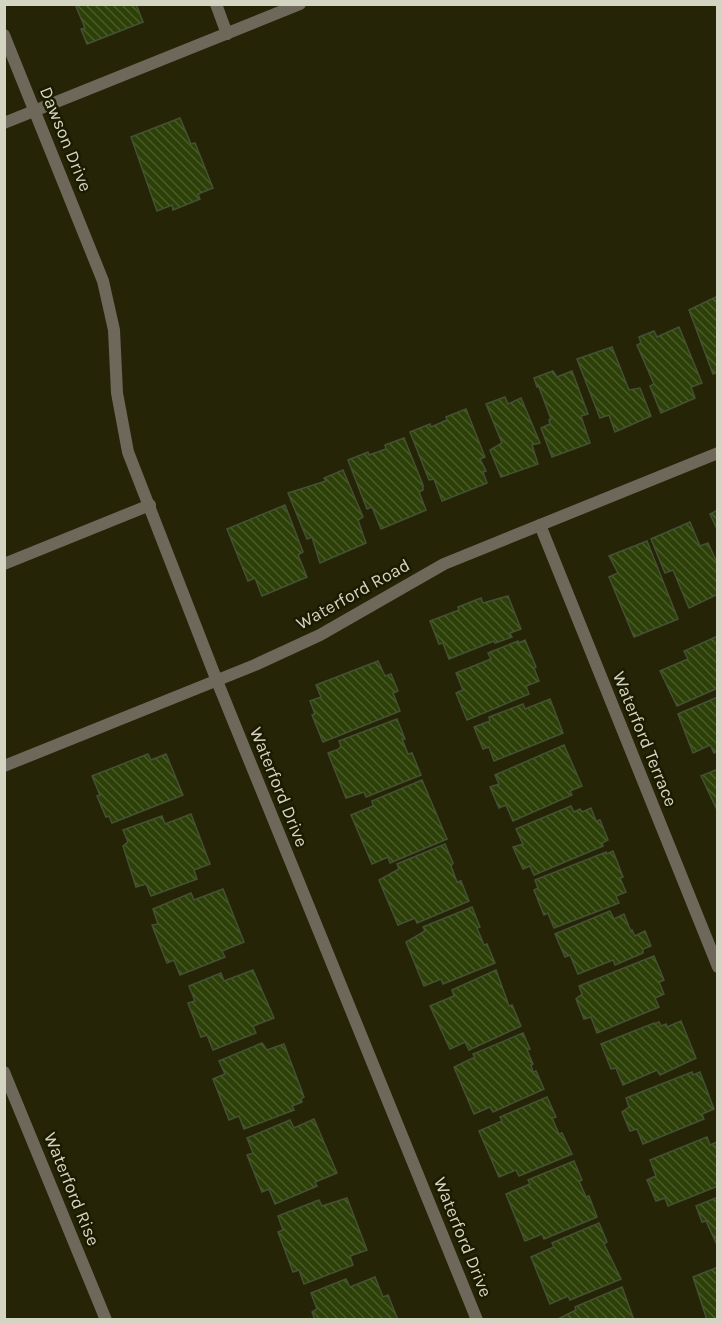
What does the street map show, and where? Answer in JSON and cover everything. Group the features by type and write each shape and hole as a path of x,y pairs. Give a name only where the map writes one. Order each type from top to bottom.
{"street":[{"path":"216,4 228,34"},
{"path":"4,123 300,4"},
{"name":"Dawson Drive","path":"4,35 94,256"},
{"name":"Waterford Drive","path":"94,256 103,281 114,330 117,393 128,452 217,681 477,1320"},
{"name":"Waterford Road","path":"4,766 217,681 320,635 444,564 717,453"},
{"path":"4,564 150,505"},
{"name":"Waterford Terrace","path":"540,525 717,967"},
{"name":"Waterford Rise","path":"4,1072 106,1320"}],"building":[{"path":"75,4 136,4 143,22 87,44 81,29 85,28"},
{"path":"180,118 191,144 195,143 213,188 198,194 200,199 173,210 172,205 157,211 131,137"},
{"path":"718,296 718,372 713,374 689,310"},
{"path":"679,327 702,383 691,387 695,398 661,413 650,386 654,384 637,345 641,343 639,337 654,331 657,337"},
{"path":"612,347 629,390 640,388 651,416 615,432 609,415 600,418 577,359"},
{"path":"553,371 557,377 572,371 588,414 581,416 590,443 552,457 541,428 550,424 551,419 534,378"},
{"path":"505,397 508,404 521,398 540,443 532,445 538,464 501,477 490,450 502,443 486,404"},
{"path":"466,409 485,457 480,459 486,471 483,472 487,483 442,501 434,479 429,480 410,432 430,424 431,427 447,420 446,417"},
{"path":"404,438 423,485 423,490 419,492 426,510 381,529 372,507 367,509 348,460 368,452 369,455 386,449 385,445"},
{"path":"343,470 363,517 358,520 366,543 320,563 312,537 307,539 288,493 326,481 324,478"},
{"path":"285,505 303,552 298,555 307,577 262,596 255,578 248,581 227,529"},
{"path":"718,510 718,531 710,514"},
{"path":"690,522 700,546 708,543 718,565 718,594 689,608 673,570 665,573 651,539"},
{"path":"647,541 678,619 634,637 609,577 618,573 609,556"},
{"path":"508,596 521,629 510,633 512,637 495,643 494,641 449,659 443,643 439,644 430,621 459,610 458,607 481,598 483,603"},
{"path":"718,636 718,688 677,706 660,671 688,659 684,651"},
{"path":"525,640 539,681 526,686 529,694 467,720 456,693 463,690 456,673 491,659 488,653"},
{"path":"378,661 385,676 391,674 398,691 393,693 400,711 323,742 312,715 315,714 310,701 321,697 316,685"},
{"path":"718,697 718,751 714,753 710,745 693,753 678,714"},
{"path":"550,699 563,733 494,761 489,747 483,749 474,727 490,721 489,717 523,704 525,709"},
{"path":"397,719 408,754 412,753 421,775 366,797 364,792 346,798 328,753 339,749 341,746 339,741"},
{"path":"564,745 582,786 570,791 572,795 513,821 506,805 499,808 490,787 499,784 495,775"},
{"path":"148,754 151,760 166,754 183,795 112,823 109,816 106,817 97,796 100,795 92,776"},
{"path":"718,769 718,812 701,776"},
{"path":"422,780 447,839 390,863 388,857 372,864 351,815 373,806 372,801"},
{"path":"571,806 574,812 580,809 582,812 591,808 596,821 600,820 608,840 602,843 603,846 534,875 530,866 523,869 513,847 523,844 516,829"},
{"path":"191,814 210,864 194,870 197,879 151,896 146,884 136,887 123,846 128,842 123,830 162,816 165,824"},
{"path":"445,844 453,863 451,866 457,882 461,881 469,901 417,923 415,918 398,925 379,880 399,869 397,864"},
{"path":"613,851 626,892 616,896 619,903 554,928 548,913 544,915 534,890 538,888 535,880"},
{"path":"223,889 244,942 222,951 225,957 180,975 174,960 167,963 152,925 158,924 153,909 191,893 194,900"},
{"path":"472,907 480,927 477,928 495,963 443,984 441,979 424,986 406,942 425,931 423,927"},
{"path":"610,911 614,919 624,914 635,936 645,931 651,946 643,949 643,953 615,965 613,960 578,974 570,955 565,957 555,934"},
{"path":"654,956 664,980 659,982 664,994 655,998 659,1007 597,1033 591,1017 584,1019 576,999 582,994 579,986"},
{"path":"253,970 274,1018 253,1026 256,1033 213,1050 207,1035 201,1037 188,1003 195,1001 189,986 221,973 224,981"},
{"path":"496,970 509,1006 512,1005 521,1026 469,1050 465,1042 450,1049 430,1006 454,996 452,990"},
{"path":"681,1021 696,1058 660,1075 657,1070 623,1085 616,1068 611,1069 601,1044 654,1023 659,1022 661,1026 666,1024 667,1027"},
{"path":"523,1033 530,1049 527,1050 533,1064 531,1065 533,1072 536,1071 544,1089 493,1112 490,1107 474,1114 454,1067 475,1057 473,1054"},
{"path":"262,1043 267,1050 284,1044 304,1097 301,1099 302,1102 292,1106 294,1110 244,1129 239,1116 229,1120 213,1079 225,1074 219,1061"},
{"path":"692,1072 693,1075 700,1072 714,1109 702,1114 704,1119 643,1144 637,1129 630,1131 622,1112 629,1107 626,1098"},
{"path":"547,1097 556,1117 552,1118 559,1134 562,1133 572,1154 519,1176 516,1170 499,1177 479,1131 502,1121 500,1117"},
{"path":"314,1119 337,1173 315,1182 317,1186 275,1204 269,1189 262,1192 247,1155 253,1153 247,1138 290,1120 294,1128"},
{"path":"707,1137 710,1145 717,1142 718,1144 718,1186 668,1206 665,1198 656,1201 647,1180 656,1176 650,1160"},
{"path":"574,1161 582,1180 579,1181 586,1197 589,1196 597,1217 544,1239 542,1234 525,1241 506,1194 530,1184 528,1180"},
{"path":"718,1197 718,1247 706,1221 702,1222 696,1206"},
{"path":"347,1198 367,1250 350,1256 353,1265 304,1284 299,1270 293,1272 278,1232 283,1230 278,1216 319,1200 322,1206"},
{"path":"599,1223 607,1242 604,1244 621,1279 570,1300 568,1296 550,1304 531,1257 554,1247 552,1243"},
{"path":"718,1267 718,1320 707,1320 693,1277"},
{"path":"375,1277 383,1297 388,1295 398,1320 315,1320 312,1312 317,1309 311,1293 346,1279 350,1287"},
{"path":"622,1287 634,1320 556,1320 576,1310 575,1307"}]}
